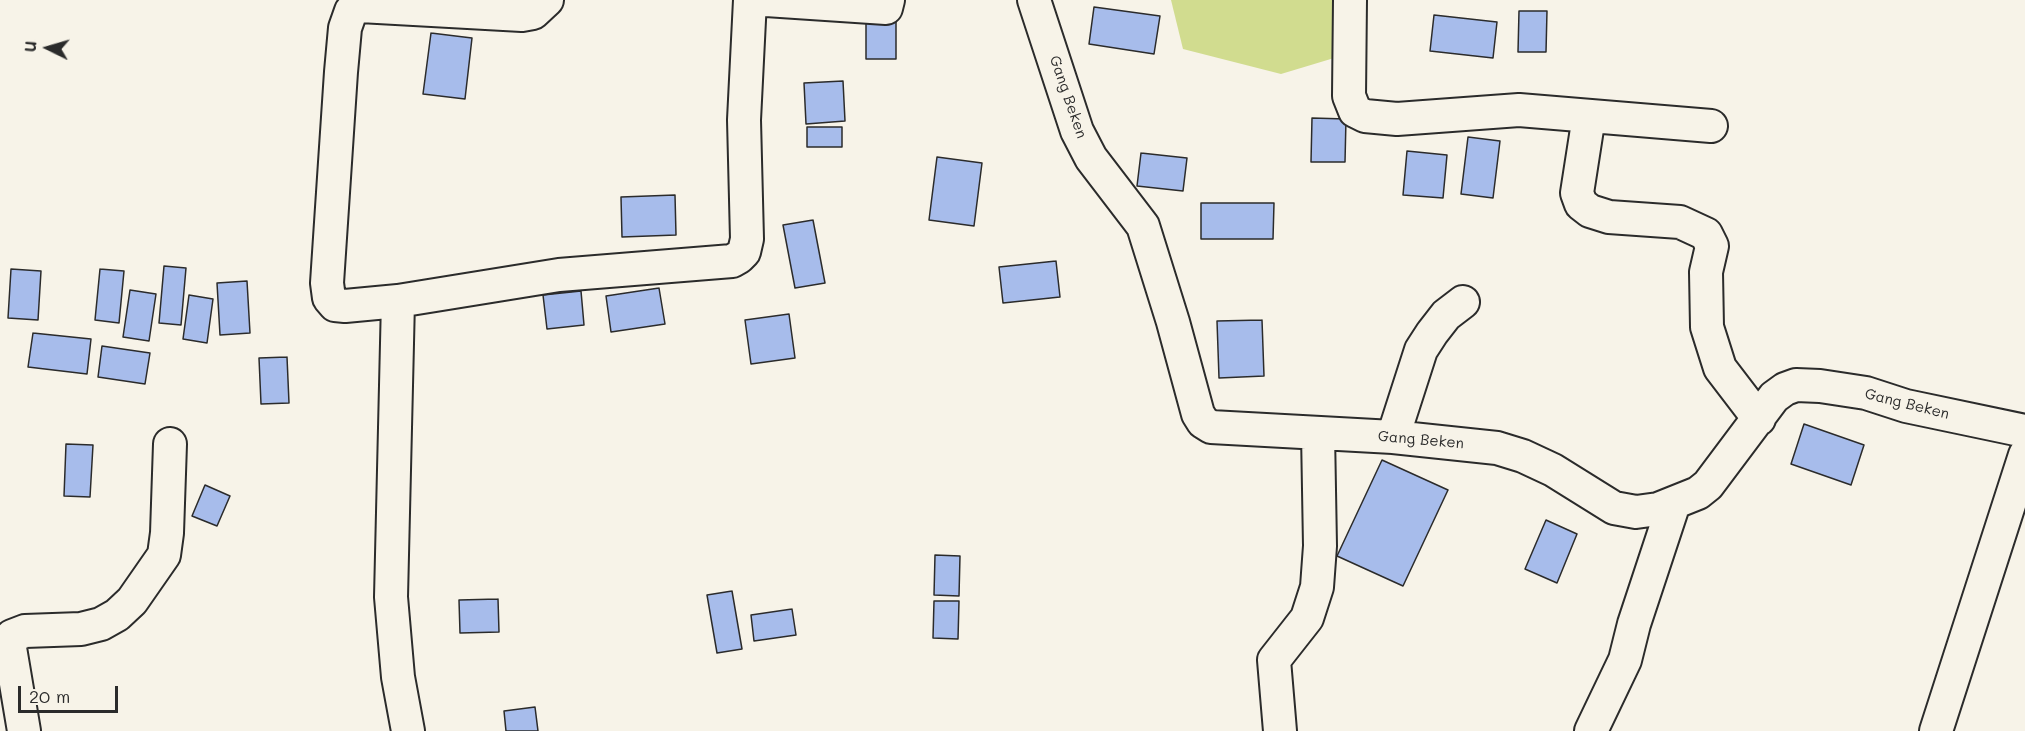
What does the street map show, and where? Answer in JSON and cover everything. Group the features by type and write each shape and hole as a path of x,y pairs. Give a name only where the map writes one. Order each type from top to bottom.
{"street":[{"path":"547,0 533,13 522,15 360,6 351,10 345,28 341,72 327,282 329,298 335,305 398,301 559,275 732,261 739,257 744,252 747,239 744,120 750,0"},
{"path":"766,0 886,8 888,0"},
{"name":"Gang Beken","path":"1035,0 1077,131 1091,158 1143,226 1200,418 1211,427 1393,437 1497,448 1523,456 1552,470 1598,500 1623,511 1646,512 1698,493 1707,485 1779,393 1785,389 1802,385 1866,393 1906,406 2025,431"},
{"path":"1350,0 1349,96 1353,108 1359,114 1383,119 1519,110 1711,126"},
{"path":"1589,116 1577,193 1581,204 1590,211 1609,217 1680,222 1706,234 1712,246 1706,272 1707,327 1720,368 1759,419"},
{"path":"398,301 391,597 398,677 408,731"},
{"path":"1393,437 1421,350 1446,315 1463,302"},
{"path":"1280,731 1274,660 1307,618 1317,587 1320,546 1318,433"},
{"path":"24,731 9,642 12,636 25,631 81,629 101,624 117,615 132,601 164,555 167,533 170,444"},
{"path":"1936,731 2025,455"},
{"path":"1591,731 1625,660 1634,624 1674,503"}],"green space":[{"path":"1171,0 1360,0 1354,52 1281,74 1183,49"}],"building":[{"path":"1094,7 1160,16 1154,54 1089,44"},
{"path":"1519,11 1547,11 1546,52 1518,52"},
{"path":"1434,15 1497,22 1493,58 1430,51"},
{"path":"866,18 896,19 896,59 866,59"},
{"path":"431,33 472,38 465,99 423,94"},
{"path":"843,81 845,121 806,124 804,83"},
{"path":"1312,118 1346,119 1345,162 1311,162"},
{"path":"807,127 842,127 842,147 807,147"},
{"path":"1468,137 1500,141 1493,198 1461,194"},
{"path":"1407,151 1447,155 1443,198 1403,195"},
{"path":"1141,153 1187,158 1183,191 1137,186"},
{"path":"937,157 982,163 974,226 929,220"},
{"path":"675,195 676,235 622,237 621,197"},
{"path":"1201,203 1274,203 1273,239 1201,239"},
{"path":"813,220 825,283 795,288 783,225"},
{"path":"1056,261 1060,297 1003,303 999,267"},
{"path":"164,266 186,268 181,325 159,323"},
{"path":"11,269 41,271 38,320 8,318"},
{"path":"100,269 124,271 119,323 95,320"},
{"path":"247,281 250,333 220,335 217,283"},
{"path":"659,288 665,324 611,332 606,296"},
{"path":"130,290 156,294 149,341 123,337"},
{"path":"581,291 584,325 547,329 543,295"},
{"path":"189,295 213,299 207,343 183,339"},
{"path":"789,314 795,358 751,364 745,320"},
{"path":"1262,320 1264,376 1219,378 1217,321"},
{"path":"33,333 91,339 87,374 28,367"},
{"path":"102,346 150,353 145,384 98,377"},
{"path":"287,357 289,403 261,404 259,358"},
{"path":"1804,424 1864,445 1851,485 1791,464"},
{"path":"66,444 93,445 90,497 64,496"},
{"path":"1382,460 1448,490 1403,586 1337,556"},
{"path":"205,485 230,496 217,526 192,516"},
{"path":"1546,520 1577,534 1557,583 1525,569"},
{"path":"935,555 960,556 959,596 934,595"},
{"path":"732,591 742,649 717,653 707,595"},
{"path":"498,599 499,632 460,633 459,600"},
{"path":"934,601 959,601 958,639 933,638"},
{"path":"792,609 796,635 754,641 751,615"},
{"path":"535,707 538,731 506,731 504,711"}]}
